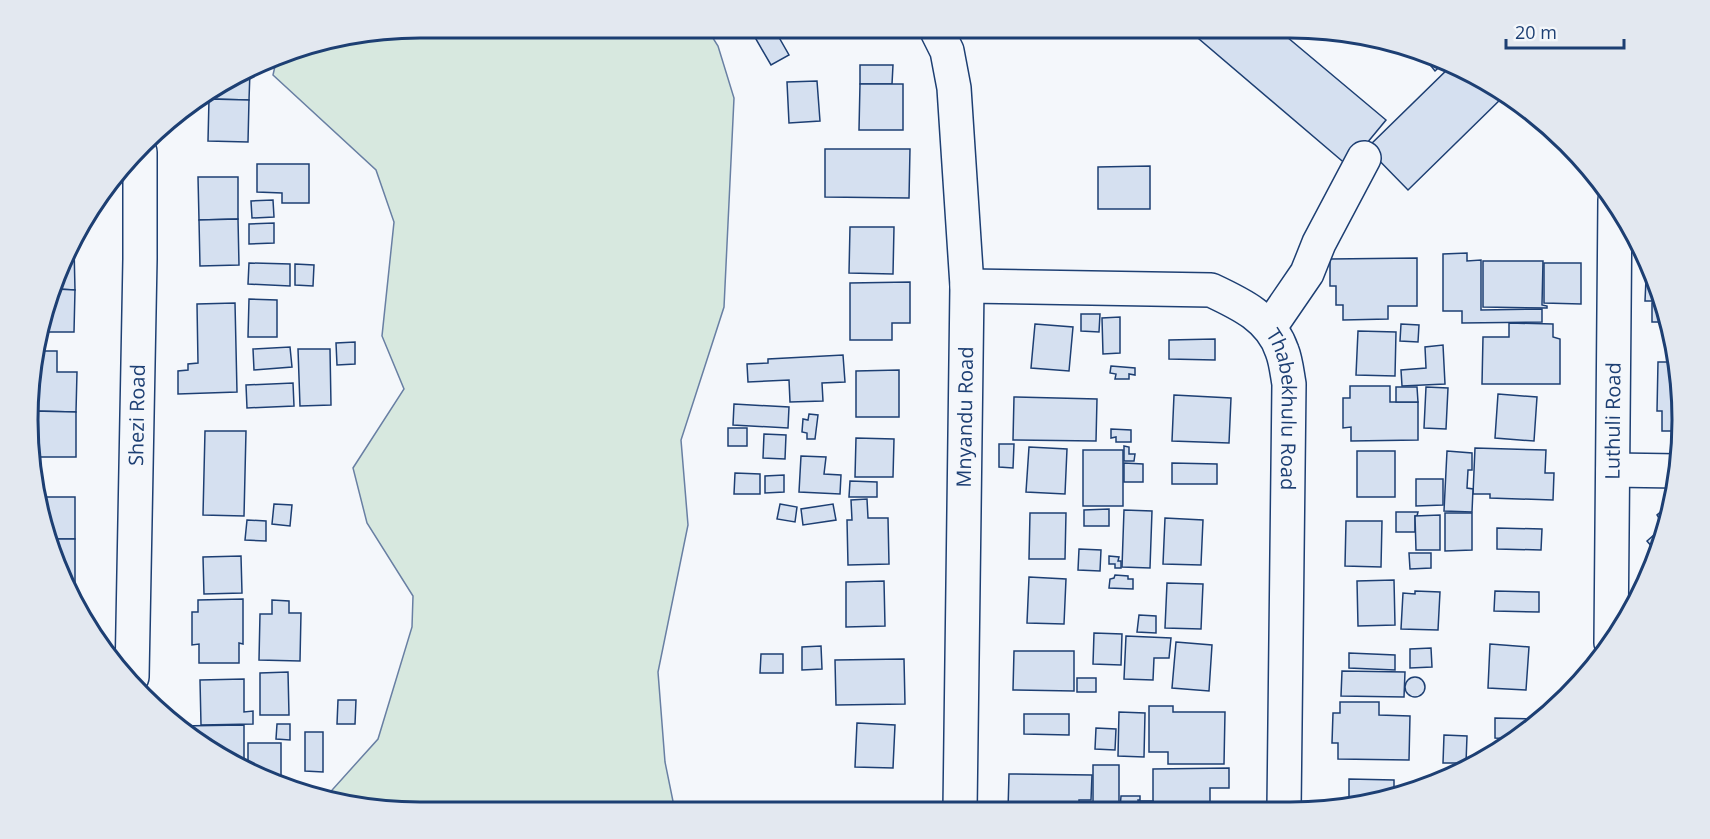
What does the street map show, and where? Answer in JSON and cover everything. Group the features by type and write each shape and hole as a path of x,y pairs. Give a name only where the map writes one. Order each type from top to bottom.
{"street":[{"name":"Mnyandu Road","path":"940,38 947,51 954,88 967,286 960,802"},
{"path":"1270,327 1307,273 1319,243 1364,158"},
{"name":"Shezi Road","path":"132,671 140,159"},
{"name":"Luthuli Road","path":"1611,626 1615,219"},
{"name":"Thabekhulu Road","path":"967,286 1211,291 1244,306 1270,327 1282,350 1289,384 1284,802"},
{"path":"1614,470 1669,471"}],"shaded area":[{"path":"395,38 713,38 718,46 734,98 724,307 681,440 688,525 658,672 665,762 673,802 420,802 370,798 332,791 378,739 412,627 413,596 367,523 353,468 404,389 382,336 394,222 376,170 273,75 275,66 297,58 345,45"}],"building":[{"path":"755,38 779,38 789,55 771,65"},
{"path":"1198,38 1288,38 1386,120 1348,166"},
{"path":"860,65 893,65 892,84 860,84"},
{"path":"1446,71 1500,100 1408,190 1367,148"},
{"path":"250,78 249,100 212,99"},
{"path":"817,81 820,121 789,123 787,82"},
{"path":"860,84 903,84 903,130 859,130"},
{"path":"249,100 248,142 208,141 209,101"},
{"path":"825,149 910,149 909,198 825,197"},
{"path":"257,164 309,164 309,203 282,203 282,193 257,192"},
{"path":"1150,166 1150,209 1098,209 1098,167"},
{"path":"198,177 238,177 238,219 199,220"},
{"path":"273,200 274,217 252,218 251,201"},
{"path":"238,219 239,265 200,266 199,220"},
{"path":"274,223 274,243 249,244 249,224"},
{"path":"850,227 894,227 893,274 849,273"},
{"path":"1467,253 1467,261 1481,260 1481,310 1542,309 1542,322 1462,323 1462,311 1443,311 1443,254"},
{"path":"74,257 75,290 61,289"},
{"path":"1417,258 1417,306 1388,306 1388,319 1343,320 1343,305 1336,305 1336,286 1330,286 1330,259"},
{"path":"1483,261 1543,261 1542,305 1547,308 1483,307"},
{"path":"249,263 290,264 290,286 248,284"},
{"path":"1544,263 1581,263 1581,304 1544,303"},
{"path":"295,264 314,265 313,286 295,285"},
{"path":"1646,281 1653,301 1645,301"},
{"path":"910,282 910,323 892,323 892,340 850,340 850,283"},
{"path":"61,289 75,290 74,332 48,332"},
{"path":"249,299 277,300 277,337 248,337"},
{"path":"235,303 237,392 178,394 178,371 188,370 188,364 198,363 197,304"},
{"path":"1652,303 1654,303 1659,322 1652,322"},
{"path":"1081,314 1100,314 1099,332 1081,331"},
{"path":"1120,317 1120,353 1103,354 1102,318"},
{"path":"1509,323 1553,324 1553,337 1560,339 1560,384 1482,384 1483,337 1509,337"},
{"path":"1035,324 1073,327 1069,371 1031,368"},
{"path":"1401,324 1419,325 1418,342 1400,341"},
{"path":"1358,331 1396,332 1395,376 1356,375"},
{"path":"1215,339 1215,360 1169,359 1169,340"},
{"path":"355,342 355,364 337,365 336,343"},
{"path":"1443,345 1445,384 1402,386 1401,370 1426,368 1425,347"},
{"path":"290,347 292,367 254,370 253,349"},
{"path":"298,349 330,349 331,405 300,406"},
{"path":"44,351 57,351 57,372 77,372 76,412 38,411"},
{"path":"843,355 845,382 822,383 823,401 790,402 789,380 748,382 747,364 768,363 768,359"},
{"path":"1658,362 1668,362 1672,395 1672,431 1662,431 1662,411 1657,411"},
{"path":"1111,366 1135,368 1135,375 1129,374 1129,379 1115,379 1116,374 1110,373"},
{"path":"899,370 899,417 856,417 856,371"},
{"path":"293,383 294,406 247,408 246,385"},
{"path":"1350,386 1390,386 1390,402 1418,402 1418,440 1351,441 1351,427 1343,428 1343,398 1350,398"},
{"path":"1396,387 1417,387 1418,402 1396,402"},
{"path":"1426,387 1448,388 1446,429 1424,428"},
{"path":"1498,394 1537,397 1534,441 1495,438"},
{"path":"1174,395 1231,398 1229,443 1172,441"},
{"path":"1014,397 1097,399 1096,441 1013,440"},
{"path":"734,404 789,407 788,428 733,425"},
{"path":"38,411 76,412 76,457 40,457"},
{"path":"809,414 818,415 815,439 807,439 807,433 802,432 803,419 808,420"},
{"path":"728,428 747,428 747,446 728,446"},
{"path":"1111,429 1131,430 1131,442 1116,442 1116,437 1111,438"},
{"path":"205,431 246,431 244,516 203,515"},
{"path":"764,434 786,435 785,459 763,458"},
{"path":"856,438 894,439 893,477 855,477"},
{"path":"999,444 1014,444 1013,468 999,467"},
{"path":"1124,446 1129,447 1129,454 1135,454 1134,461 1124,461"},
{"path":"1029,447 1067,449 1065,494 1026,492"},
{"path":"1475,448 1546,450 1545,473 1554,473 1553,500 1490,498 1490,494 1473,494"},
{"path":"1083,450 1123,450 1123,506 1083,506"},
{"path":"1357,451 1395,451 1395,497 1357,497"},
{"path":"1447,451 1472,453 1472,470 1468,470 1467,488 1473,489 1472,512 1444,511"},
{"path":"801,456 826,457 824,474 841,475 840,494 799,492"},
{"path":"1124,463 1143,464 1143,482 1124,482"},
{"path":"1172,463 1217,464 1217,484 1172,484"},
{"path":"735,473 760,474 760,494 734,494"},
{"path":"784,475 784,492 765,493 765,476"},
{"path":"1416,479 1443,479 1443,505 1416,506"},
{"path":"850,481 877,482 877,497 849,497"},
{"path":"46,497 75,497 75,539 57,539"},
{"path":"867,499 868,518 888,518 889,564 848,565 847,520 852,520 851,500"},
{"path":"274,504 292,505 290,526 272,524"},
{"path":"780,504 797,507 795,522 777,519"},
{"path":"833,504 836,520 803,525 801,509"},
{"path":"1109,509 1109,526 1084,526 1084,510"},
{"path":"1124,510 1152,511 1150,568 1122,567"},
{"path":"1396,512 1418,512 1415,516 1415,532 1396,532"},
{"path":"1030,513 1066,513 1065,559 1029,559"},
{"path":"1445,513 1472,513 1472,550 1445,551"},
{"path":"1440,515 1440,550 1416,550 1415,516"},
{"path":"1165,518 1203,520 1201,565 1163,564"},
{"path":"247,520 266,521 266,541 245,540"},
{"path":"1346,521 1382,521 1381,567 1345,566"},
{"path":"1497,528 1542,529 1541,550 1497,549"},
{"path":"1654,535 1651,545 1647,541"},
{"path":"57,539 75,539 75,584"},
{"path":"1079,549 1101,550 1100,571 1078,570"},
{"path":"1409,553 1431,553 1431,568 1410,569"},
{"path":"241,556 242,593 204,594 203,557"},
{"path":"1109,556 1119,557 1121,568 1115,568 1115,564 1109,564"},
{"path":"1115,575 1128,576 1128,579 1133,579 1133,589 1109,588 1110,579"},
{"path":"1029,577 1066,579 1064,624 1027,623"},
{"path":"1394,580 1395,625 1358,626 1357,581"},
{"path":"884,581 885,626 846,627 846,582"},
{"path":"1167,583 1203,584 1201,629 1165,628"},
{"path":"1415,591 1440,592 1438,630 1401,629 1403,593 1415,594"},
{"path":"1495,591 1539,592 1539,612 1494,611"},
{"path":"243,599 243,644 239,643 239,663 199,663 199,644 192,645 192,612 198,612 198,600"},
{"path":"272,600 289,601 289,613 301,613 300,661 259,660 260,614 272,614"},
{"path":"1139,615 1156,616 1156,633 1137,632"},
{"path":"1094,633 1122,634 1121,665 1093,664"},
{"path":"1126,636 1171,638 1169,658 1154,658 1153,680 1124,679"},
{"path":"1176,642 1212,645 1209,691 1172,688"},
{"path":"1490,644 1529,647 1526,690 1488,688"},
{"path":"821,646 822,669 802,670 802,647"},
{"path":"1431,648 1432,667 1410,668 1410,649"},
{"path":"1014,651 1074,651 1074,691 1013,690"},
{"path":"1349,653 1395,655 1395,670 1349,668"},
{"path":"761,654 783,654 783,673 760,673"},
{"path":"904,659 905,704 836,705 835,660"},
{"path":"1342,671 1405,672 1404,697 1341,696"},
{"path":"288,672 289,715 260,715 260,673"},
{"path":"1415,677 1422,680 1425,687 1422,694 1415,697 1408,694 1405,687 1408,680"},
{"path":"1077,678 1096,678 1096,692 1077,692"},
{"path":"244,679 244,712 253,711 253,724 201,725 200,680"},
{"path":"338,700 356,700 355,724 337,724"},
{"path":"1340,702 1379,702 1379,715 1410,716 1409,760 1338,759 1338,743 1332,743 1333,713 1340,713"},
{"path":"1149,706 1173,706 1173,712 1225,712 1224,764 1168,764 1168,752 1149,752"},
{"path":"1119,712 1145,713 1144,757 1118,756"},
{"path":"1024,714 1069,714 1069,735 1024,734"},
{"path":"1495,718 1528,719 1501,738 1495,738"},
{"path":"857,723 895,725 893,768 855,767"},
{"path":"277,724 290,724 290,740 276,739"},
{"path":"244,725 244,758 228,750 191,726"},
{"path":"1096,728 1116,729 1115,750 1095,749"},
{"path":"305,732 323,732 323,772 305,771"},
{"path":"1444,735 1467,736 1466,758 1457,763 1443,763"},
{"path":"248,743 281,743 281,775 248,760"},
{"path":"1093,765 1119,765 1119,802 1093,802"},
{"path":"1229,768 1229,788 1210,788 1210,802 1153,802 1153,769"},
{"path":"1009,774 1092,775 1091,800 1008,802"},
{"path":"1349,779 1394,780 1394,787 1349,797"},
{"path":"1121,796 1140,796 1138,802 1121,802"}]}
